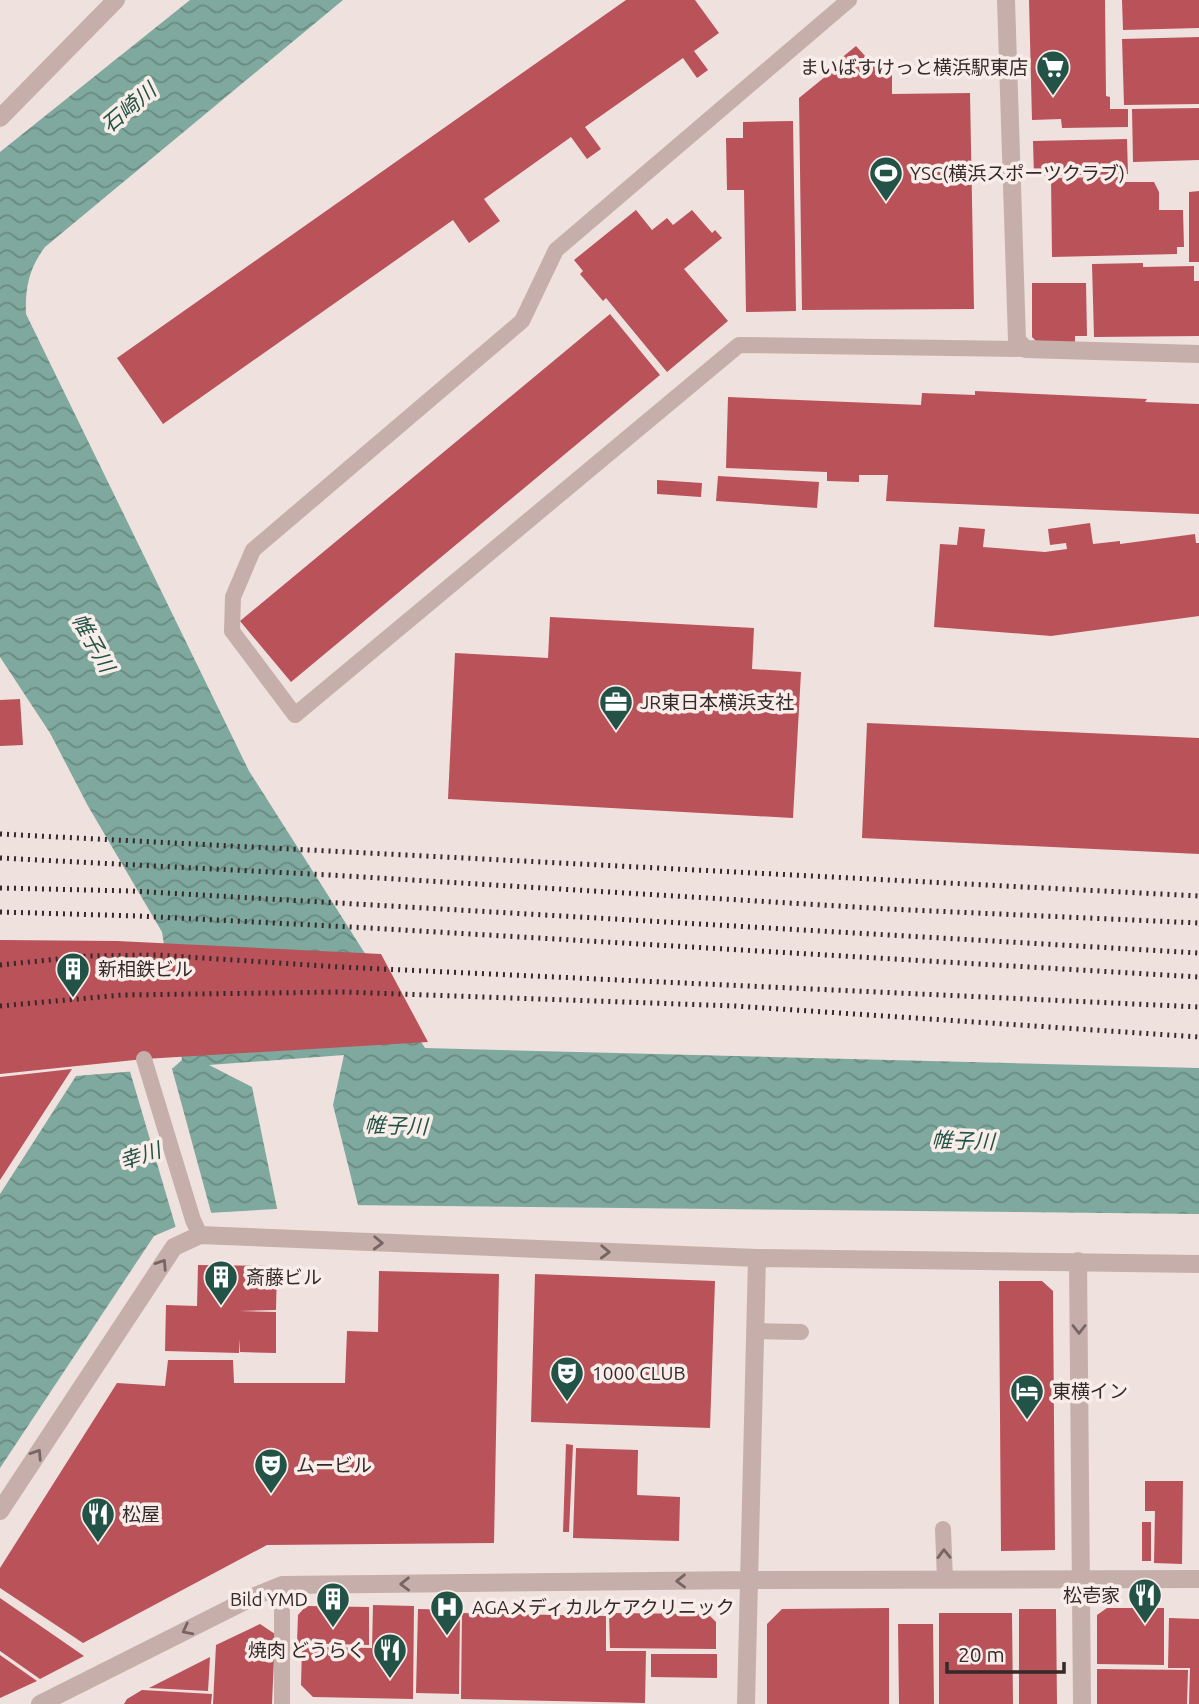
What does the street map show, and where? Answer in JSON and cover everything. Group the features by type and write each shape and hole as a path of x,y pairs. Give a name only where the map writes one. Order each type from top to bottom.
{"street":[{"path":"0,118 116,0"},
{"path":"1006,0 1017,340 1024,349 1199,354"},
{"path":"0,1511 174,1247 200,1236 757,1258 1199,1264"},
{"path":"746,1704 757,1258"},
{"path":"1078,1261 1082,1704"},
{"path":"40,1704 282,1585 1199,1579"}],"lane":[{"path":"849,0 556,250 522,321 253,550 233,597 232,631 295,715 739,345 1024,349"},
{"path":"144,1059 200,1236"},
{"path":"755,1331 801,1332"},
{"path":"943,1529 945,1580"},
{"path":"282,1585 282,1704"}],"water":[{"path":"190,0 343,0 45,247 29,279 26,314 249,771 425,1048 1199,1068 1199,1214 345,1205 208,1213 154,1236 0,1468 0,1194 76,1076 173,1068 182,1060 162,932 88,806 50,733 0,657 0,152"}],"pier":[{"path":"344,1055 333,1105 359,1209 278,1213 252,1087 209,1065"},
{"path":"171,1065 212,1216 176,1228 129,1068"}],"building":[{"path":"626,0 695,0 719,33 694,51 708,70 697,78 683,58 585,127 601,149 587,159 571,137 484,199 500,221 469,243 453,220 163,424 117,358"},
{"path":"1029,0 1105,0 1106,96 1110,97 1110,109 1128,109 1128,127 1062,128 1061,119 1032,120"},
{"path":"1122,0 1199,0 1199,28 1123,30"},
{"path":"1199,37 1199,104 1124,105 1122,39"},
{"name":"YSC(横浜スポーツクラブ)","path":"856,46 875,67 875,75 892,75 892,94 970,93 974,309 802,310 799,98 842,63 839,60"},
{"path":"1199,108 1199,160 1133,162 1132,109"},
{"path":"793,121 796,311 746,312 744,190 727,190 726,138 743,138 743,122"},
{"path":"1127,139 1128,174 1034,176 1033,141"},
{"path":"1124,177 1124,182 1154,182 1159,192 1159,210 1183,210 1184,247 1177,247 1177,254 1052,257 1051,178"},
{"path":"1199,191 1199,262 1189,262 1189,192"},
{"path":"636,210 652,230 667,218 673,225 692,210 712,233 715,230 722,238 684,269 728,321 667,372 606,298 603,301 580,274 583,271 574,260"},
{"path":"1143,263 1143,267 1194,266 1194,281 1199,281 1199,336 1094,337 1092,264"},
{"path":"1032,283 1086,283 1087,336 1075,336 1075,342 1038,343 1032,337"},
{"path":"610,314 660,375 291,682 240,621"},
{"path":"975,391 1199,404 1199,514 886,501 888,475 859,475 859,482 827,481 827,472 726,468 728,397 921,405 922,393 975,395"},
{"path":"718,476 819,482 817,508 716,501"},
{"path":"657,480 702,483 701,497 657,494"},
{"path":"1090,523 1093,544 1120,541 1120,544 1195,534 1196,543 1199,543 1199,616 1051,636 934,627 940,544 957,545 959,527 985,529 983,547 1045,552 1067,549 1066,543 1050,545 1048,529"},
{"path":"550,617 754,628 752,669 801,672 793,818 448,799 455,653 548,658"},
{"path":"20,699 23,745 0,746 0,700"},
{"path":"867,723 1199,738 1199,854 862,838"},
{"path":"0,940 117,941 381,954 428,1042 144,1059 0,1074"},
{"path":"72,1069 0,1180 0,1077"},
{"name":"斎藤ビル","path":"198,1265 277,1266 276,1310 239,1311 276,1312 276,1353 240,1352 239,1339 239,1353 165,1351 166,1305 197,1306"},
{"name":"ムービル","path":"379,1271 499,1274 494,1543 267,1545 83,1643 0,1588 0,1568 117,1383 165,1386 168,1360 233,1360 234,1383 345,1383 347,1331 378,1332"},
{"name":"1000 CLUB","path":"535,1274 715,1281 710,1428 531,1422"},
{"name":"東横イン","path":"999,1281 1042,1281 1053,1291 1055,1550 1001,1551"},
{"path":"566,1444 573,1445 569,1532 563,1532"},
{"path":"576,1448 638,1450 637,1495 680,1497 679,1541 573,1538"},
{"path":"1145,1481 1183,1481 1182,1564 1154,1563 1155,1511 1145,1511"},
{"path":"1142,1522 1151,1522 1151,1561 1142,1561"},
{"path":"0,1598 84,1656 40,1679 0,1651"},
{"path":"373,1605 414,1606 413,1699 313,1697 301,1685 302,1647 372,1648"},
{"name":"Bild YMD","path":"306,1606 369,1607 369,1645 297,1643 298,1615"},
{"path":"889,1608 889,1704 767,1704 767,1624 782,1609"},
{"path":"1107,1608 1164,1608 1164,1665 1097,1664 1097,1615"},
{"path":"418,1609 460,1610 459,1694 416,1693"},
{"path":"1019,1609 1056,1609 1057,1704 1019,1704"},
{"path":"462,1613 606,1616 606,1651 646,1651 645,1703 461,1699"},
{"path":"609,1613 708,1614 716,1622 716,1649 610,1648"},
{"path":"939,1613 1012,1613 1013,1704 939,1704"},
{"path":"1169,1618 1199,1619 1199,1704 1189,1704 1190,1668 1168,1668"},
{"path":"260,1624 275,1634 272,1704 213,1704 216,1645"},
{"path":"898,1624 933,1624 934,1704 899,1704"},
{"path":"651,1654 717,1654 717,1678 651,1677"},
{"path":"0,1655 37,1681 0,1698"},
{"path":"210,1657 208,1691 149,1688"},
{"path":"1097,1669 1188,1670 1187,1704 1097,1704"},
{"path":"142,1690 212,1694 211,1704 124,1704 127,1699"}],"railway":[{"path":"0,834 1199,896"},
{"path":"0,858 888,909 1199,923"},
{"path":"0,888 132,891 1199,953"},
{"path":"0,912 352,927 1199,977"},
{"path":"0,965 87,956 157,955 340,967 1199,1007"},
{"path":"0,1006 122,995 342,992 735,1006 1199,1037"}],"place":[{"name":"まいばすけっと横浜駅東店","path":"1053,97"},
{"name":"YSC(横浜スポーツクラブ)","path":"886,203"},
{"name":"JR東日本横浜支社","path":"616,732"},
{"name":"新相鉄ビル","path":"73,999"},
{"name":"斎藤ビル","path":"221,1307"},
{"name":"1000 CLUB","path":"567,1403"},
{"name":"東横イン","path":"1027,1421"},
{"name":"ムービル","path":"271,1495"},
{"name":"松屋","path":"98,1544"},
{"name":"松壱家","path":"1145,1625"},
{"name":"Bild YMD","path":"333,1629"},
{"name":"AGAメディカルケアクリニック","path":"447,1637"},
{"name":"焼肉 どうらく","path":"390,1680"}],"water label":[{"name":"石崎川","path":"129,108"},
{"name":"帷子川","path":"93,643"},
{"name":"帷子川","path":"396,1126"},
{"name":"帷子川","path":"963,1141"},
{"name":"幸川","path":"140,1156"}]}
